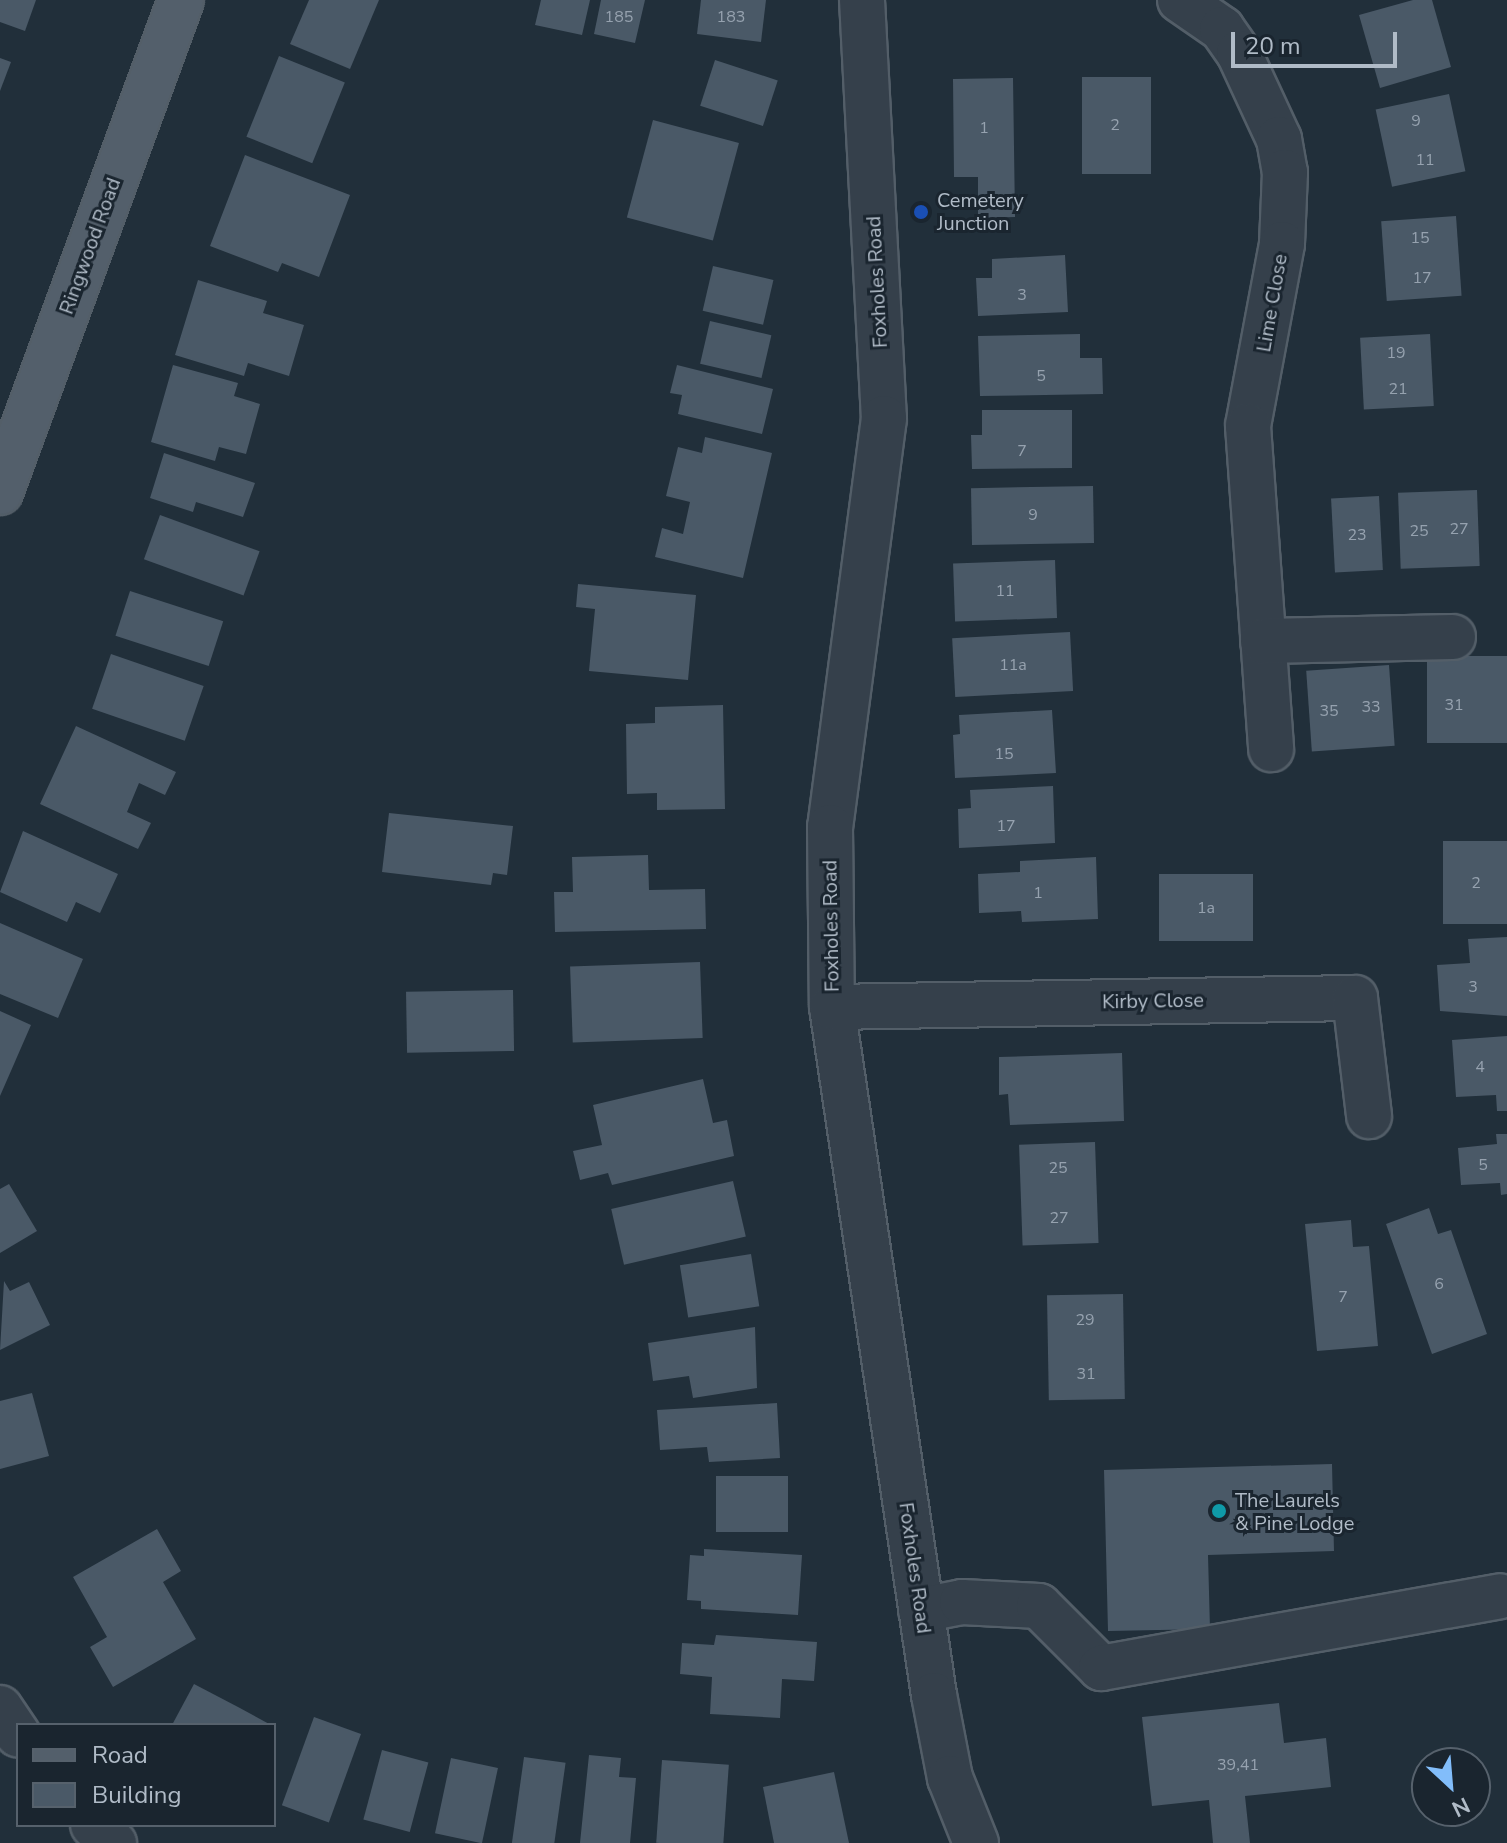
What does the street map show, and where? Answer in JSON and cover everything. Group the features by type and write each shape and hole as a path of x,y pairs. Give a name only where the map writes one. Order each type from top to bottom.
{"main road":[{"name":"Ringwood Road","path":"0,492 181,0"}],"street":[{"name":"Foxholes Road","path":"862,0 884,418 830,827 832,1007 921,1610 950,1778 976,1843"},
{"name":"Lime Close","path":"1180,0 1222,29 1239,53 1279,139 1285,172 1282,244 1248,426 1271,749"},
{"path":"1263,641 1453,637"},
{"name":"Kirby Close","path":"832,1007 1355,998 1369,1116"},
{"path":"921,1610 962,1602 1039,1606 1101,1668 1500,1596"},
{"path":"0,1708 16,1732"},
{"path":"95,1827 114,1843"}],"building":[{"path":"0,0 36,0 25,31 0,22"},
{"path":"309,0 379,0 350,69 290,44"},
{"path":"541,0 590,0 582,35 535,25"},
{"path":"601,0 645,0 635,43 594,34"},
{"path":"701,0 766,0 761,42 697,34"},
{"path":"1413,0 1432,0 1451,67 1380,88 1359,15"},
{"path":"279,56 345,83 312,163 246,137"},
{"path":"0,58 11,62 0,91"},
{"path":"715,60 778,80 763,126 700,106"},
{"path":"1082,77 1151,77 1151,174 1082,174"},
{"path":"1013,78 1015,217 978,218 978,177 954,177 953,79"},
{"path":"1449,94 1465,171 1392,187 1376,110"},
{"path":"653,120 739,143 713,241 627,218"},
{"path":"245,155 350,195 319,277 282,263 278,272 210,246"},
{"path":"1456,216 1462,296 1387,301 1381,221"},
{"path":"1065,255 1068,312 978,316 976,278 992,278 992,259"},
{"path":"713,266 773,280 763,325 703,311"},
{"path":"198,280 267,301 263,313 304,325 289,376 248,363 244,376 175,355"},
{"path":"710,321 771,335 761,378 700,364"},
{"path":"1080,334 1080,358 1102,358 1103,394 980,396 978,336"},
{"path":"1430,334 1434,406 1364,410 1360,338"},
{"path":"173,365 238,383 234,396 260,404 246,454 219,447 215,461 151,442"},
{"path":"677,365 773,389 762,434 678,414 682,395 670,393"},
{"path":"982,410 1072,410 1072,468 972,469 971,435 982,435"},
{"path":"705,437 772,453 743,578 655,557 662,528 683,534 690,502 666,496 678,447 702,453"},
{"path":"164,453 255,483 243,517 196,502 193,512 150,498"},
{"path":"1093,486 1094,543 972,545 971,488"},
{"path":"1477,490 1480,566 1401,569 1398,493"},
{"path":"1379,496 1383,570 1335,572 1331,499"},
{"path":"160,515 260,551 244,595 144,559"},
{"path":"1055,560 1057,618 955,622 953,564"},
{"path":"578,584 696,595 688,680 589,671 595,609 576,607"},
{"path":"130,591 223,621 209,666 115,636"},
{"path":"1070,632 1073,691 955,697 952,638"},
{"path":"111,654 204,686 185,741 92,709"},
{"path":"1427,656 1507,656 1507,743 1427,743"},
{"path":"1389,665 1395,746 1312,752 1306,671"},
{"path":"723,705 725,809 657,810 657,793 627,794 626,724 655,723 655,707"},
{"path":"1052,710 1056,773 955,778 953,735 960,734 959,715"},
{"path":"76,726 176,772 165,795 139,783 127,812 151,823 138,849 40,804"},
{"path":"1053,786 1055,843 959,848 958,809 971,808 970,790"},
{"path":"389,813 513,826 507,875 493,873 491,885 382,872"},
{"path":"23,831 118,874 100,913 76,902 67,922 0,892"},
{"path":"1443,841 1507,841 1507,924 1443,924"},
{"path":"648,855 649,890 705,889 706,929 555,932 554,892 573,892 572,857"},
{"path":"1096,857 1098,919 1022,922 1021,911 979,913 978,874 1020,872 1020,861"},
{"path":"1159,874 1253,874 1253,941 1159,941"},
{"path":"0,923 83,959 58,1018 0,994"},
{"path":"1507,937 1507,1016 1440,1011 1437,965 1470,963 1468,939"},
{"path":"700,962 703,1038 573,1042 570,967"},
{"path":"513,990 514,1051 407,1053 406,992"},
{"path":"0,1011 31,1025 0,1096"},
{"path":"1507,1036 1507,1111 1497,1111 1496,1095 1456,1097 1452,1040"},
{"path":"1122,1053 1124,1121 1010,1125 1008,1094 999,1095 999,1057"},
{"path":"703,1079 713,1123 727,1120 734,1156 612,1185 608,1173 580,1180 573,1151 602,1145 593,1105"},
{"path":"1496,1134 1507,1134 1507,1194 1501,1195 1500,1183 1461,1185 1458,1148 1497,1144"},
{"path":"1095,1142 1099,1243 1023,1246 1019,1145"},
{"path":"733,1181 746,1237 624,1265 611,1209"},
{"path":"9,1184 37,1231 0,1253 0,1189"},
{"path":"1429,1208 1438,1234 1451,1230 1487,1334 1432,1354 1386,1224"},
{"path":"1351,1220 1353,1247 1369,1246 1378,1346 1317,1351 1305,1224"},
{"path":"751,1254 759,1306 688,1318 680,1265"},
{"path":"4,1281 10,1291 29,1282 50,1325 0,1350"},
{"path":"1123,1294 1125,1399 1049,1400 1047,1295"},
{"path":"755,1327 757,1388 693,1398 689,1376 653,1381 648,1343"},
{"path":"32,1393 49,1456 0,1469 0,1401"},
{"path":"777,1403 780,1458 709,1462 707,1447 660,1450 657,1410"},
{"name":"The Laurels & Pine Lodge","path":"1332,1464 1334,1551 1208,1555 1210,1629 1108,1631 1104,1470"},
{"path":"716,1476 788,1476 788,1532 716,1532"},
{"path":"157,1529 181,1571 163,1582 196,1639 113,1687 90,1647 107,1637 73,1577"},
{"path":"704,1549 802,1555 798,1615 701,1609 701,1601 687,1600 690,1555 704,1556"},
{"path":"716,1635 817,1642 814,1681 782,1679 780,1718 710,1714 712,1677 680,1674 682,1643 714,1645"},
{"path":"194,1684 267,1723 173,1723"},
{"path":"1279,1703 1284,1743 1326,1738 1331,1787 1245,1796 1250,1843 1213,1843 1209,1800 1152,1806 1142,1717"},
{"path":"314,1717 361,1734 329,1822 282,1805"},
{"path":"382,1750 428,1762 410,1832 363,1820"},
{"path":"589,1755 621,1758 619,1777 636,1778 630,1843 580,1843"},
{"path":"524,1757 566,1763 554,1843 512,1843"},
{"path":"451,1758 498,1768 482,1843 435,1833"},
{"path":"662,1760 729,1765 723,1843 656,1843"},
{"path":"834,1772 849,1843 774,1843 763,1787"}],"place":[{"name":"Cemetery Junction","path":"921,212"},
{"name":"The Laurels & Pine Lodge","path":"1219,1511"}]}
